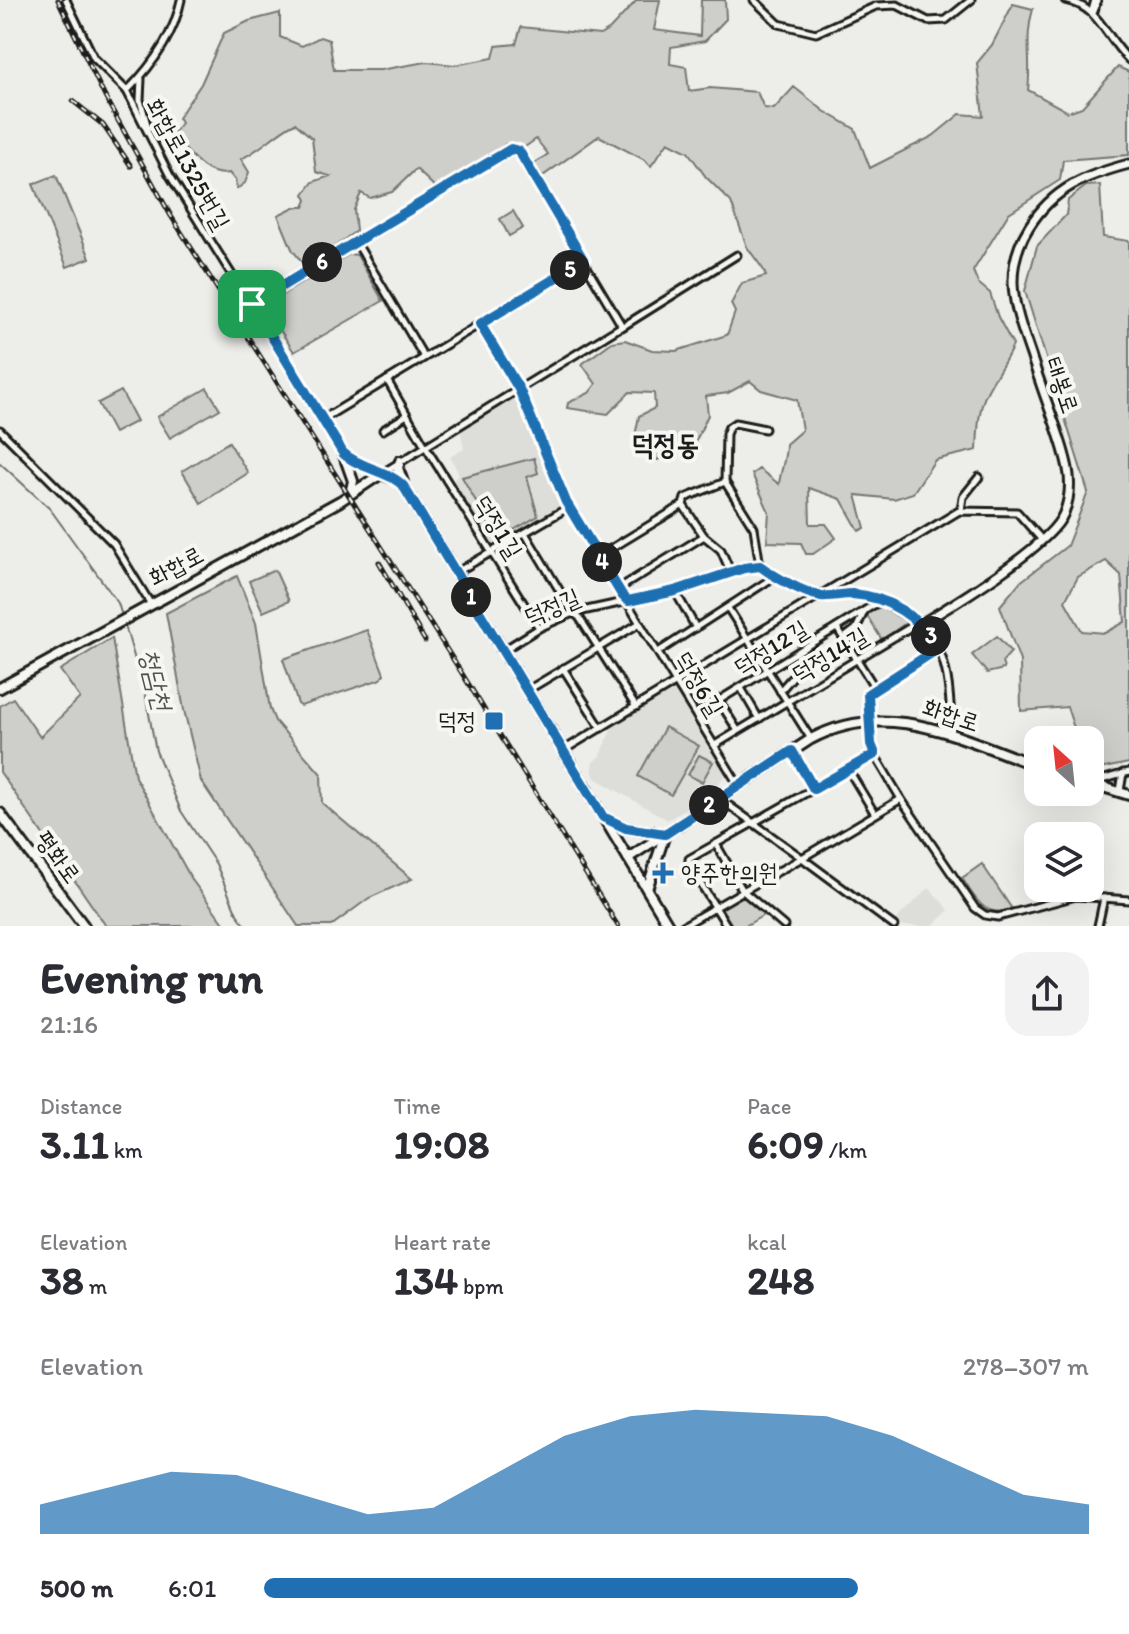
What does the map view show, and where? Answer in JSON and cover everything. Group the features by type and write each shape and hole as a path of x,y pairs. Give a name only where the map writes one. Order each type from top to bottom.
{"main road":[{"path":"343,453 353,481 353,493"},
{"path":"398,462 406,491"},
{"path":"381,474 398,480 406,491 669,926"},
{"name":"화합로","path":"150,603 340,501 381,474"},
{"path":"0,688 150,603"},
{"name":"화합로","path":"628,858 811,739 835,728 870,720 905,721 1024,761"},
{"path":"1104,788 1124,794"},
{"name":"평화로","path":"0,813 84,926"},
{"path":"603,817 626,828 665,834 647,889"}],"street":[{"path":"66,0 94,58 127,91"},
{"name":"화합로1325번길","path":"181,0 173,28 142,76 127,91 153,144 203,230 343,453"},
{"path":"754,0 779,24 816,33 876,6 897,5 928,21 946,20 971,0"},
{"path":"1065,0 1093,11 1111,40 1129,60"},
{"path":"1093,11 1096,0"},
{"path":"142,76 140,100 153,144"},
{"path":"252,304 515,148 621,328"},
{"name":"태봉로","path":"918,621 934,616 977,589 1054,530 1064,513 1070,477 1068,462 1014,302 1012,287 1016,253 1034,218 1061,192 1094,173 1129,164"},
{"path":"356,242 424,357"},
{"name":"화합로","path":"381,474 737,255"},
{"path":"323,419 584,261"},
{"name":"덕정6길","path":"480,324 519,389 569,507 739,786"},
{"path":"387,380 425,446"},
{"path":"383,430 407,415"},
{"path":"765,429 735,423 726,434 725,482 756,532 760,566 774,577 821,596 845,594 881,601 918,621 939,648 946,668 952,735"},
{"name":"화합로","path":"0,430 114,544 150,603"},
{"name":"덕정1길","path":"425,446 539,628"},
{"path":"343,453 354,462 381,474"},
{"path":"961,510 963,495 979,477"},
{"path":"599,556 683,505 685,498 725,482"},
{"path":"683,505 704,536 720,549 731,573"},
{"path":"457,572 569,507"},
{"path":"564,750 961,510 1017,512 1042,540"},
{"path":"525,533 573,613 579,617 636,707"},
{"path":"618,589 704,536"},
{"name":"덕정길","path":"504,650 539,628 573,613 675,591 760,566"},
{"path":"658,652 774,577"},
{"path":"840,584 845,594"},
{"path":"675,591 696,628"},
{"name":"덕정12길","path":"697,714 881,601"},
{"path":"728,608 811,739"},
{"name":"덕정12길","path":"844,638 856,629 864,611"},
{"path":"929,634 929,624 934,616"},
{"name":"덕정14길","path":"715,745 918,621"},
{"path":"528,690 641,622"},
{"path":"837,628 876,688"},
{"path":"939,648 867,696 871,744 875,754 901,799 975,908 983,914 1004,917 1055,902"},
{"name":"덕정12길","path":"780,691 802,666 820,654"},
{"path":"563,668 601,728"},
{"path":"741,688 759,719"},
{"path":"719,701 738,731"},
{"path":"792,751 814,789"},
{"path":"727,926 688,862 875,754"},
{"path":"848,769 875,814"},
{"path":"1104,779 1126,772 1124,794"},
{"path":"719,798 894,926"},
{"path":"683,926 901,799"},
{"path":"716,844 743,891 784,926"},
{"path":"1104,898 1129,900"},
{"path":"1098,926 1103,902"}],"shaded area":[{"path":"637,0 660,0 654,30 700,36 701,0 725,0 726,19 705,41 671,47 670,64 686,67 689,91 710,88 757,92 764,108 774,109 794,87 824,111 855,129 870,168 933,136 960,114 983,116 977,63 992,45 1013,4 1033,9 1029,30 1028,90 1068,112 1082,107 1118,67 1129,72 1129,155 1063,160 1060,180 1009,213 973,271 978,283 990,293 1013,345 984,399 977,450 935,460 913,493 894,499 856,495 865,528 859,531 841,499 809,488 810,524 826,524 836,538 813,554 806,554 801,543 767,542 769,512 752,474 759,469 779,484 786,444 802,430 797,400 761,390 750,381 728,393 706,396 708,415 693,447 657,460 635,436 639,416 655,408 654,393 630,392 608,414 567,408 568,403 589,393 596,384 582,364 612,342 625,340 652,350 676,351 727,335 735,312 731,304 742,283 766,276 747,247 731,202 706,177 688,152 668,142 651,166 599,136 540,178 531,166 548,154 536,139 525,147 505,144 495,155 439,191 416,169 392,192 370,198 361,193 354,210 356,231 320,257 303,264 292,249 278,215 294,207 304,207 307,200 304,194 313,182 330,176 316,172 312,138 295,123 282,131 241,159 249,172 245,183 237,189 229,173 221,174 205,168 172,135 181,123 178,118 201,84 224,33 249,21 280,13 280,37 302,46 320,37 329,40 334,70 380,70 426,62 455,65 493,58 496,46 516,44 521,27 600,35 610,29"},
{"path":"56,175 90,258 67,267 33,184"},
{"path":"1100,185 1103,237 1129,241 1129,763 1104,768 1104,726 1073,726 1067,707 1021,711 1020,661 1000,606 1019,583 1067,546 1088,492 1025,291 1037,246 1066,215 1068,200 1086,186","holes":["1106,561 1121,575 1125,622 1105,633 1082,631 1065,601 1078,577"]},
{"path":"513,211 523,228 509,236 500,219"},
{"path":"350,254 357,255 383,301 294,352 268,311 272,301"},
{"path":"207,388 220,409 170,438 157,417"},
{"path":"121,391 137,421 114,433 98,403"},
{"path":"518,393 562,505 494,546 453,481 459,474 450,457 464,449 460,428"},
{"path":"229,442 248,473 201,503 182,471"},
{"path":"534,458 538,473 527,477 538,516 503,536 499,531 494,533 462,477"},
{"path":"275,570 289,601 263,612 249,581"},
{"path":"237,576 256,623 270,709 275,721 321,774 322,803 412,879 369,898 331,926 298,926 201,781 166,613"},
{"path":"875,608 883,608 907,622 882,640 866,614"},
{"path":"367,630 384,674 381,679 301,706 298,704 283,659"},
{"path":"997,636 1011,652 1002,662 1004,669 987,673 972,655"},
{"path":"112,638 135,777 192,880 226,926 106,926 0,772 0,706 13,698 40,737 80,698 60,670"},
{"path":"672,687 678,689 727,771 716,788 708,793 702,790 696,801 668,820 595,778 592,768 614,723"},
{"path":"665,727 699,746 671,795 638,776"},
{"path":"699,755 713,762 702,782 688,775"},
{"path":"982,864 1012,909 987,909 971,893 962,878"},
{"path":"929,888 949,910 932,926 903,926 895,920"},
{"path":"742,894 762,911 762,916 745,926 730,926 719,908"}],"waterway":[{"name":"청담천","path":"0,463 50,509 118,603 122,616"},
{"name":"청담천","path":"124,622 146,698 156,751 181,811 216,864 237,914 246,926"}],"railway":[{"path":"58,0 105,97 171,216 463,675 618,926"},
{"path":"73,101 103,125 131,166"},
{"path":"379,562 425,641"}],"place":[{"name":"덕정","path":"494,721"},
{"name":"양주한의원","path":"663,873"}],"district":[{"name":"덕정동","path":"665,444"}],"route":[{"path":"511,149 517,149 584,261 480,324 519,389 569,507 628,601 760,566 774,577 821,596 850,594 871,597 919,622 939,648 868,694 871,744 875,754 814,789 792,751 665,834 626,828 603,817 404,487 396,479 354,462 343,453 252,304 511,149"}]}
